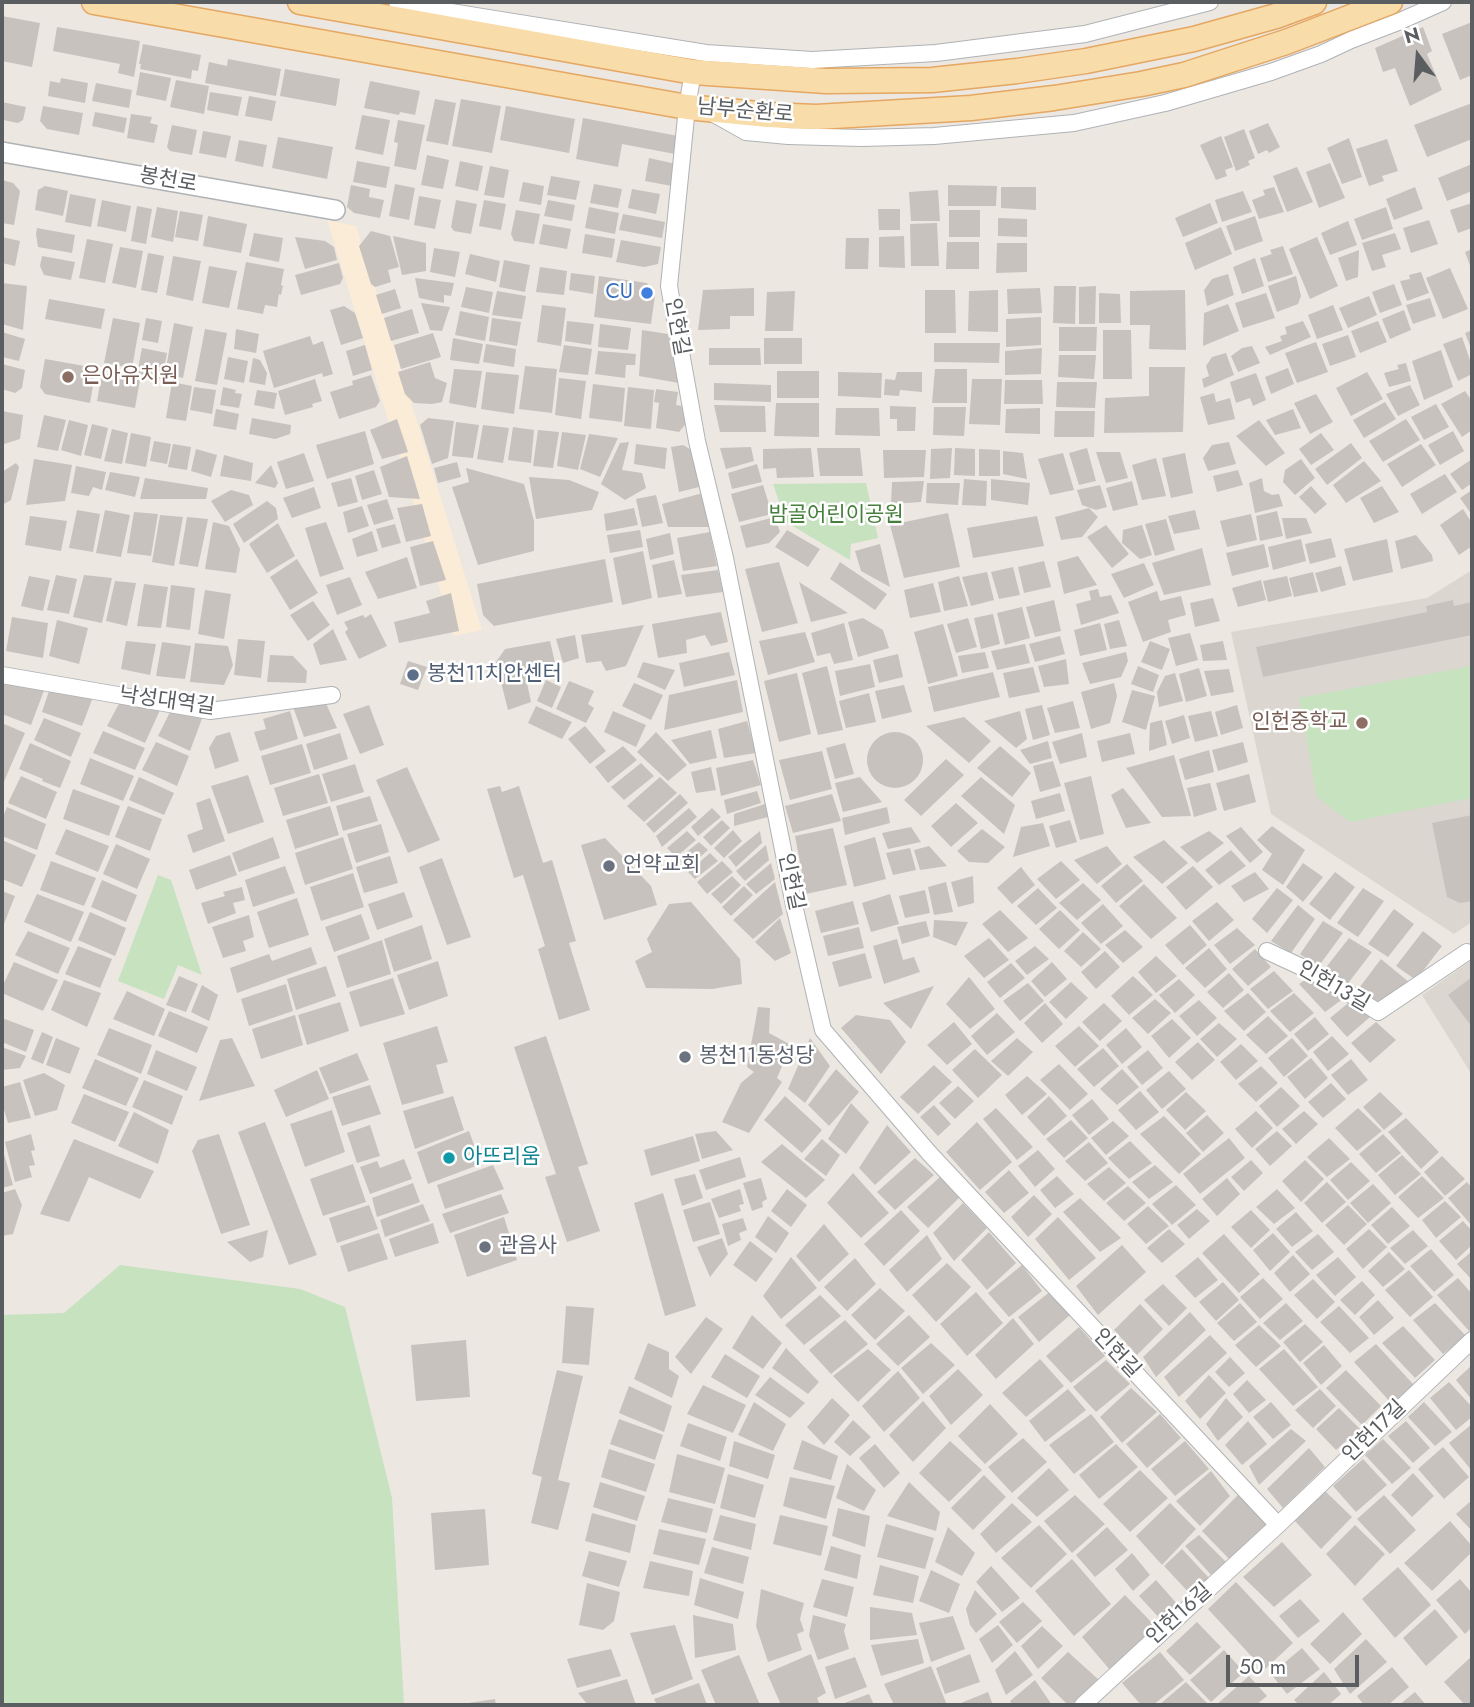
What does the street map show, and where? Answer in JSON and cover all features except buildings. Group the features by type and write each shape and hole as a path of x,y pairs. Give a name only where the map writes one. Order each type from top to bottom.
{"main road":[{"name":"남부순환로","path":"93,2 696,108 816,117 971,108 1088,94 1184,75 1286,42 1390,2"},
{"name":"남부순환로","path":"300,2 693,72 827,81 932,80 1086,61 1194,39 1276,16 1314,2"}],"street":[{"path":"397,2 706,53 812,60 936,53 1085,34 1210,2"},
{"path":"696,108 746,131 788,136 934,136 1074,123 1166,103 1271,72 1321,54 1443,2"},
{"name":"인헌길","path":"693,72 696,108 669,286 697,441 725,558 794,905 823,1030 930,1154 1278,1525"},
{"name":"봉천로","path":"2,152 335,211"},
{"name":"낙성대역길","path":"2,675 210,711 332,695"},
{"name":"인헌13길","path":"1267,951 1323,977 1378,1013 1466,952"},
{"name":"인헌17길","path":"1278,1525 1472,1340"},
{"name":"인헌16길","path":"1083,1705 1278,1525"}],"shaded area":[{"path":"327,220 356,226 482,630 454,636"},
{"name":"인헌중학교","path":"1472,570 1472,922 1454,934 1271,814 1231,632 1427,598"},
{"path":"1472,960 1472,1075 1422,995"}],"green space":[{"name":"밤골어린이공원","path":"866,483 878,538 851,544 850,560 786,522 773,484"},
{"path":"1472,666 1472,798 1350,822 1317,797 1299,698"},
{"path":"158,875 171,880 202,975 178,965 164,999 118,981"},
{"path":"120,1265 300,1289 345,1307 392,1498 404,1705 2,1705 2,1315 64,1313"}],"place":[{"name":"CU","path":"647,293"},
{"name":"은아유치원","path":"68,377"},
{"name":"봉천11치안센터","path":"413,675"},
{"name":"인헌중학교","path":"1362,723"},
{"name":"언약교회","path":"609,866"},
{"name":"봉천11동성당","path":"685,1057"},
{"name":"아뜨리움","path":"449,1158"},
{"name":"관음사","path":"485,1247"}]}
